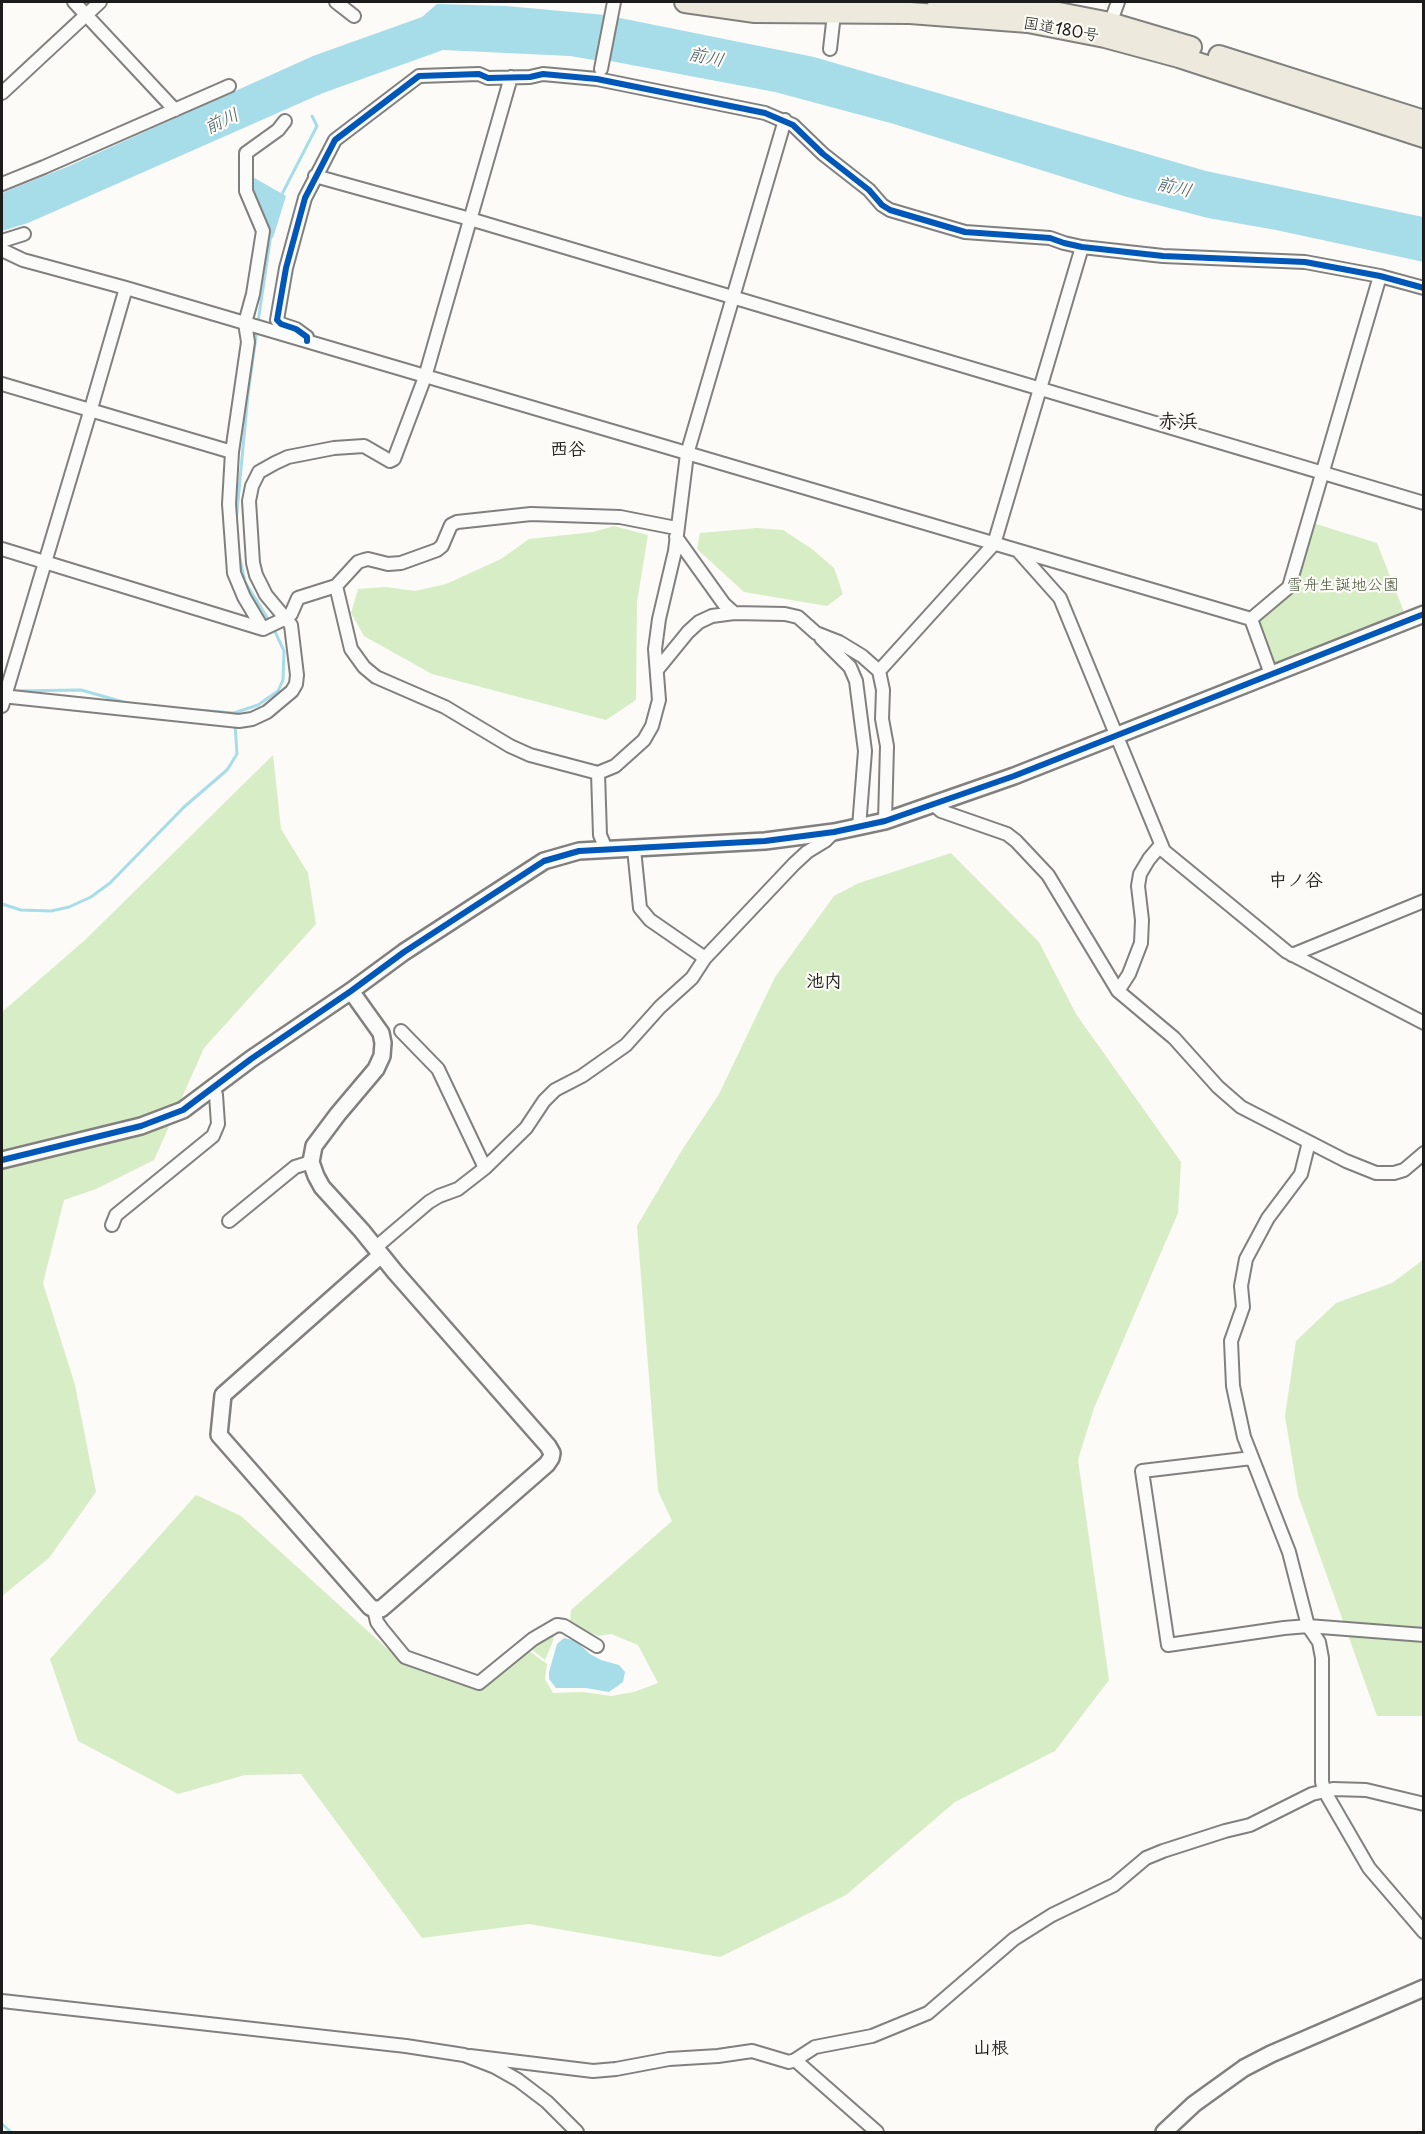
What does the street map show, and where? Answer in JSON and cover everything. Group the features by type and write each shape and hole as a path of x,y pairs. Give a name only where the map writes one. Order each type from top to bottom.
{"highway":[{"name":"国道180号","path":"686,2 755,12 837,8 1108,30 1186,45 1424,121"},
{"name":"国道180号","path":"938,2 1033,8 1108,30 1179,57 1424,136"}],"street":[{"path":"74,2 175,110"},
{"path":"2,93 99,2"},
{"path":"336,2 354,15"},
{"path":"1108,30 1118,2"},
{"path":"601,68 613,7"},
{"path":"830,49 837,8"},
{"path":"307,341 307,337 296,329 281,324 277,320 286,268 302,208 315,176 339,136 419,76 479,74 488,78 530,77 543,74 597,79 713,101 785,120 890,210 965,232 1050,238 1083,247 1163,256 1305,262 1380,276 1424,288"},
{"path":"273,624 266,595 253,563 249,501 252,486 260,472 288,458 364,446 390,461 394,459 425,377 511,77"},
{"path":"2,184 230,86"},
{"path":"336,586 351,649 376,677 445,707 489,734 530,755 598,773 615,766 644,740 652,726 659,700 655,649 659,619 675,551 687,454 785,120"},
{"path":"273,624 244,597 234,573 229,504 232,452 248,342 253,326 253,294 263,231 246,191 246,153 278,130 285,121"},
{"path":"315,176 470,219 1424,503"},
{"path":"2,241 24,234"},
{"path":"879,671 994,544 1083,247"},
{"path":"2,250 23,260 126,288 1251,619"},
{"path":"1251,619 1289,587 1380,276"},
{"path":"2,549 45,562 273,624 291,625 296,684 292,691 267,712 252,719 235,721 4,696 45,562 90,412 126,288"},
{"path":"2,384 90,412 232,452"},
{"path":"273,624 291,614 298,598 336,586 358,562 368,559 388,564 401,563 442,546 451,525 456,522 531,514 620,517 676,532 724,604 734,613"},
{"path":"1019,551 1060,598 1160,846 1292,955 1424,1023"},
{"path":"657,670 688,632 699,622 712,616 734,613 785,614 798,617 850,668 856,681 865,752 859,827"},
{"path":"2,1161 99,1138 169,1117 183,1110 251,1059 404,952 544,861 579,851 765,841 834,832 885,821 1014,776 1424,614"},
{"path":"1251,619 1271,675"},
{"path":"816,633 862,656 879,671 883,690 882,719 887,746 885,821"},
{"path":"598,773 600,835 606,849"},
{"path":"934,805 941,811 1007,834 1016,841 1048,875 1118,991 1173,1038 1218,1087 1241,1107 1346,1161 1376,1173 1385,1174 1404,1170 1424,1152"},
{"path":"351,991 381,1034 382,1056 376,1069 321,1134 314,1146 311,1162 316,1176 378,1252 552,1453 547,1464 384,1607 374,1609 219,1435 223,1395 378,1252 429,1202 458,1189 485,1168 526,1128 555,1090 582,1076 626,1045 660,1007 692,978 705,958 794,864 834,832"},
{"path":"1118,991 1129,974 1141,943 1142,920 1138,886 1140,874 1160,846"},
{"path":"634,849 637,897 640,908 650,920 705,958"},
{"path":"1292,955 1424,902"},
{"path":"401,1030 438,1069 485,1168"},
{"path":"112,1225 116,1215 213,1136 218,1124 216,1095 213,1087"},
{"path":"1309,1142 1301,1174 1260,1230 1246,1259 1240,1293 1243,1306 1233,1332 1230,1353 1233,1386 1239,1416 1252,1458 1289,1552 1308,1626 1319,1642 1322,1658 1322,1782 1324,1791 1368,1868 1424,1932"},
{"path":"229,1221 295,1167 311,1162"},
{"path":"1252,1458 1142,1472 1168,1645 1308,1626 1424,1635"},
{"path":"374,1609 377,1622 405,1657 479,1683 533,1639 557,1625 564,1626 597,1646"},
{"path":"2,2001 406,2046 593,2071 669,2059 752,2051 789,2062 815,2046 872,2036 928,2013 1014,1939 1052,1915 1114,1885 1146,1858 1225,1831 1250,1826 1312,1794 1333,1789 1366,1791 1424,1804"},
{"path":"1164,2133 1194,2104 1244,2068 1271,2054 1424,1988"},
{"path":"470,2056 495,2067 533,2091 577,2133"},
{"path":"795,2060 877,2133"}],"green space":[{"name":"雪舟生誕地公園","path":"1313,523 1377,543 1404,612 1273,666 1257,620 1294,589"},
{"path":"614,526 648,535 637,602 636,700 606,720 432,674 364,636 351,613 358,589 386,587 415,591 446,584 501,559 529,539 593,532"},
{"path":"757,528 783,530 812,549 834,568 843,594 827,606 744,592 697,549 700,533"},
{"path":"273,755 281,829 308,873 316,924 204,1048 154,1160 96,1189 64,1200 43,1283 75,1385 96,1492 49,1558 2,1596 2,1012 85,940"},
{"path":"951,853 1039,942 1076,1014 1181,1162 1178,1213 1094,1408 1078,1460 1109,1680 1055,1751 955,1802 846,1895 720,1957 529,1924 422,1938 301,1774 245,1775 178,1794 78,1741 50,1659 196,1495 241,1516 403,1663 480,1687 528,1650 547,1664 545,1679 553,1693 583,1692 611,1696 634,1692 658,1683 638,1645 611,1634 598,1636 570,1623 571,1610 672,1521 658,1491 637,1226 682,1150 719,1094 775,977 834,896 859,883"},
{"path":"1423,1260 1423,1716 1377,1716 1298,1495 1285,1416 1296,1341 1336,1303 1392,1283"},
{"path":"555,1631 553,1641 545,1660 530,1648"}],"water":[{"name":"前川","path":"437,4 506,6 605,15 814,57 1206,171 1423,217 1424,262 1276,230 1208,218 1127,197 894,124 775,92 605,60 570,56 443,50 323,93 28,223 2,231 2,193 69,166 313,56 422,17"},
{"path":"251,176 286,196 273,238 267,236 253,194"},
{"path":"564,1638 576,1641 590,1654 601,1660 619,1665 625,1672 623,1682 609,1692 586,1688 556,1688 549,1679 549,1672 557,1644"}],"waterway":[{"path":"281,196 317,126 312,116"},
{"path":"258,322 271,234"},
{"path":"236,522 248,394 257,329"},
{"path":"238,550 245,582 270,622"},
{"path":"160,707 234,713 258,705 278,691 283,680 284,651 273,627"},
{"path":"9,691 81,690 127,703"},
{"path":"2,904 21,910 51,911 69,907 91,897 110,883 184,807 227,770 237,754 235,724"},
{"path":"1390,1995 1424,1980"},
{"path":"1212,2082 1229,2070"},
{"path":"2,2124 11,2132"}],"cycle path":[{"path":"307,341 307,337 296,329 281,324 277,320 286,268 305,198 335,140 419,76 479,74 488,78 530,77 543,74 597,79 765,113 793,125 823,154 869,190 882,205 890,210 965,232 1050,238 1082,247 1163,256 1305,262 1380,276 1424,288"},
{"path":"2,1160 141,1126 183,1110 251,1059 404,952 544,861 579,851 765,841 834,832 885,821 1014,776 1424,614"}],"district":[{"name":"赤浜","path":"1178,422"},
{"name":"西谷","path":"568,450"},
{"name":"中ノ谷","path":"1296,881"},
{"name":"池内","path":"824,982"},
{"name":"山根","path":"991,2049"}]}
